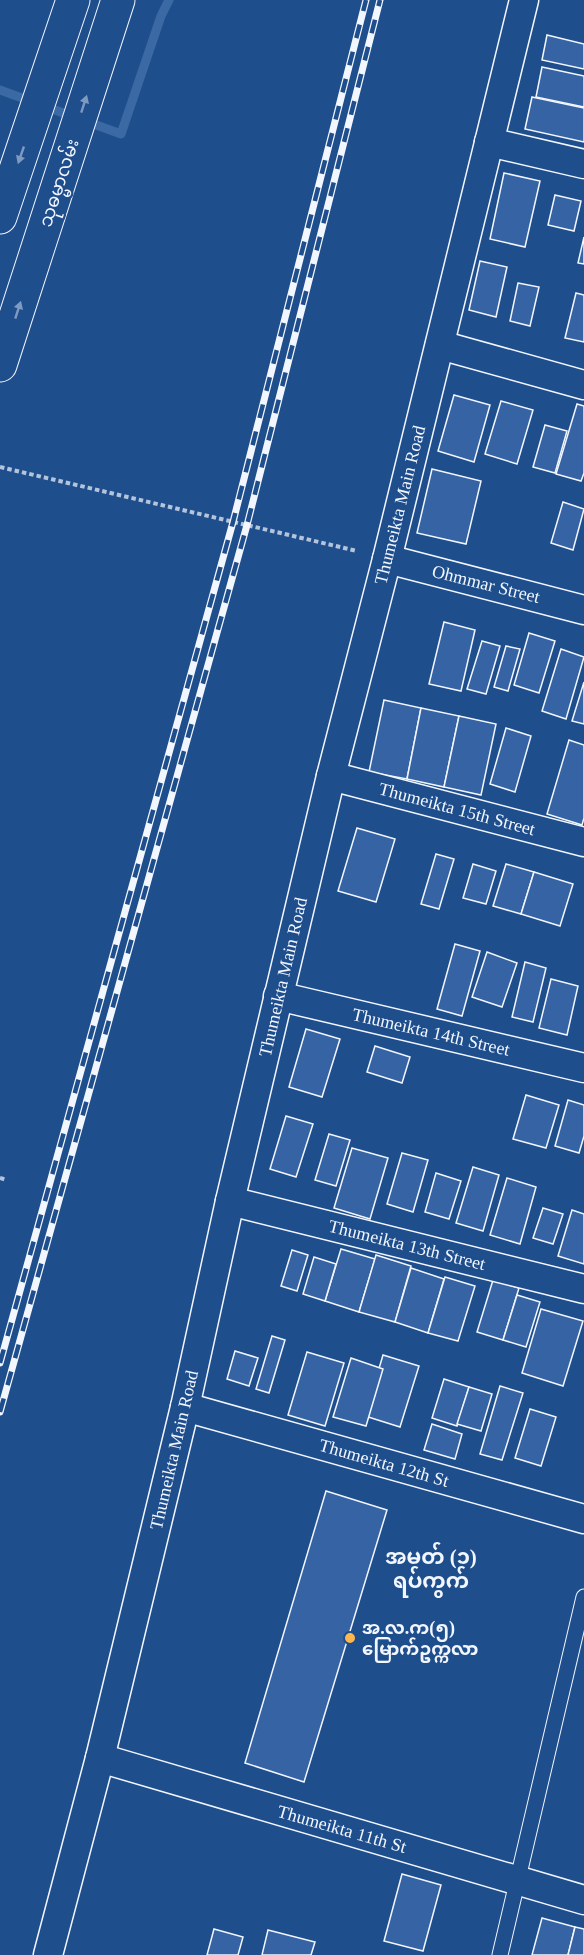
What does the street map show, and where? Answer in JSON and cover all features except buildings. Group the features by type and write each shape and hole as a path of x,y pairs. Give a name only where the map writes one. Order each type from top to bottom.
{"main road":[{"path":"0,217 73,0"},
{"name":"သုဓမ္မာလမ်း","path":"0,365 118,0"}],"street":[{"name":"Thumeikta Main Road","path":"48,1955 100,1758 185,1407 230,1201 331,776 387,559 524,0"},
{"path":"489,142 584,164"},
{"path":"440,345 584,385"},
{"name":"Ohmmar Street","path":"387,559 584,610"},
{"name":"Thumeikta 15th Street","path":"331,776 584,843"},
{"name":"Thumeikta 14th Street","path":"278,996 584,1068"},
{"name":"Thumeikta 13th Street","path":"230,1201 584,1289"},
{"name":"Thumeikta 12th St","path":"185,1407 584,1519"},
{"name":"Thumeikta 11th St","path":"100,1758 584,1900"}],"lane":[{"path":"500,1955 584,1597"}],"path":[{"path":"0,467 387,559"},
{"path":"0,1178 7,1180"}],"waterway":[{"path":"0,90 121,134 161,16 169,0"}],"railway":[{"path":"0,1363 233,522 366,0"},
{"path":"0,1412 247,525 380,0"}],"place":[{"name":"အ.လ.က(၅) မြောက်ဥက္ကလာ","path":"350,1638"}],"district":[{"name":"အမှတ် (၁) ရပ်ကွက်","path":"431,1569"}]}
